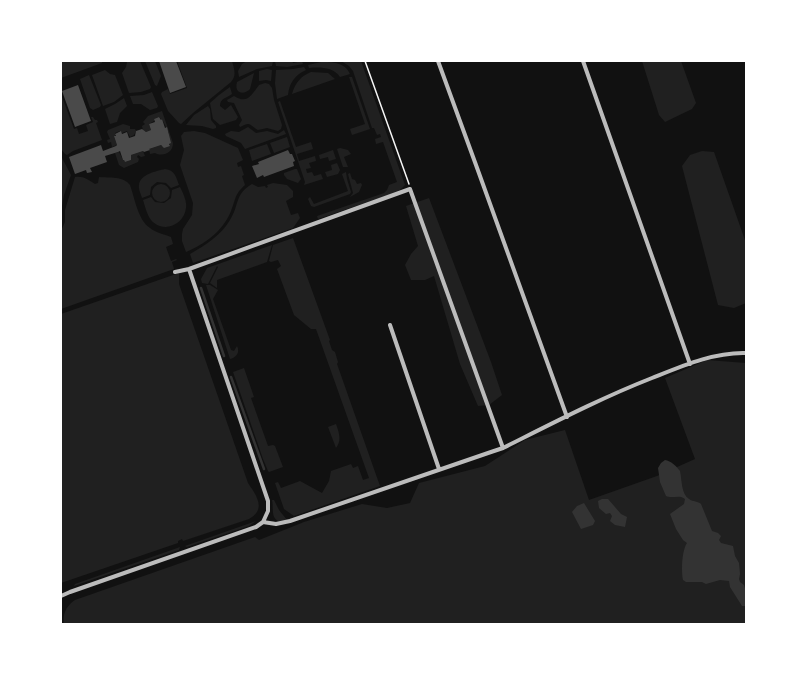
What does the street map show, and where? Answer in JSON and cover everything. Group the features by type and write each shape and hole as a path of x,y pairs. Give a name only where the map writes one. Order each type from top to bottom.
{"street":[{"path":"438,61 567,417"},
{"path":"583,61 690,364"},
{"path":"175,272 189,269 410,189 503,448"},
{"path":"61,596 256,527 263,522 269,508 267,498 189,269"},
{"path":"390,325 439,469"},
{"path":"263,522 276,524 290,521 503,448 619,391 717,355 746,353"}],"path":[{"path":"365,61 410,189"}],"shaded area":[{"path":"61,61 102,61 102,63 61,78"},
{"path":"140,61 151,87 150,89 141,92 129,93 122,73 127,62"},
{"path":"145,61 155,61 161,76 157,86 155,85"},
{"path":"177,61 232,61 234,72 234,77 231,82 181,124 168,111 161,94 168,89 170,94 187,88"},
{"path":"247,61 273,61 272,66 257,69 239,77 238,71 242,64"},
{"path":"275,61 292,61 293,63 302,61 303,64 287,67 276,66"},
{"path":"341,61 361,61 405,185 400,190 391,194 318,219 317,216 384,193 389,185 397,182 383,142 376,144 375,139 381,137 380,134 377,135 374,128 372,128 353,71 349,66"},
{"path":"642,61 681,61 696,103 692,109 665,122 659,115"},
{"path":"321,62 342,65 350,74 340,77 330,69 309,68 308,65"},
{"path":"304,67 306,70 293,80 288,95 277,99 275,83 276,70"},
{"path":"267,69 272,70 271,81 259,81 259,71"},
{"path":"105,70 110,74 115,75 123,95 114,102 103,106 92,75"},
{"path":"311,72 328,73 335,79 292,94 299,80"},
{"path":"254,73 250,89 242,93 238,91 236,86 237,82"},
{"path":"89,75 101,105 93,110 90,108 80,79"},
{"path":"349,77 352,77 370,129 352,135 350,129 365,124"},
{"path":"265,83 269,84 272,88 274,100 282,125 281,129 278,131 267,128 258,130 248,124 240,127 239,125 242,120 234,103 228,102 227,100 234,96 246,99 252,95 259,85"},
{"path":"230,87 232,94 221,101 220,106 225,110 231,105 238,117 236,120 220,125 213,119 210,103"},
{"path":"152,92 158,106 157,108 150,110 141,104 133,104 130,96 144,95"},
{"path":"61,94 74,129 77,128 79,134 88,131 86,125 93,122 91,117 93,117 98,122 96,123 102,140 73,151 67,155 65,154 61,149"},
{"path":"124,98 127,106 120,113 117,122 110,124 105,109"},
{"path":"280,101 296,147 311,142 313,149 297,154 299,161 315,156 316,161 309,163 311,168 306,169 307,173 312,172 314,176 321,174 323,179 304,185 305,182 278,102"},
{"path":"208,106 210,109 211,120 216,128 213,129 202,126 186,125 194,115"},
{"path":"162,111 173,143 173,146 167,153 161,155 155,153 150,154 149,149 161,145 170,145 169,133 162,119 159,117 154,119 154,121 149,124 151,130 146,132 143,130 142,126 145,124 143,122 148,116"},
{"path":"123,124 130,126 130,129 135,129 136,131 134,135 130,137 127,131 115,133 114,136 117,145 112,147 111,142 108,143 107,140 110,139 107,132 108,130"},
{"path":"248,127 256,133 267,131 278,134 284,130 286,134 245,149 241,143 226,136 225,134 231,131 239,132"},
{"path":"194,131 205,133 238,148 243,160 237,163 238,167 241,166 245,185 237,194 228,218 218,231 200,245 186,252 182,241 182,234 183,229 192,215 193,203 180,165 184,150 181,136 184,132"},
{"path":"287,137 290,147 274,153 270,143"},
{"path":"267,144 271,154 252,161 249,150"},
{"path":"340,148 348,150 351,154 344,157 348,167 343,167 337,149"},
{"path":"333,150 336,159 329,161 328,157 320,159 319,155"},
{"path":"143,151 145,156 141,157 138,155 138,162 124,168 119,165 115,153 119,152 125,162 131,160 131,155"},
{"path":"702,151 714,152 746,243 746,303 734,308 718,305 682,166 690,155"},
{"path":"61,156 71,175 64,195 61,211"},
{"path":"337,163 340,170 338,174 327,177 325,172 332,170 331,165"},
{"path":"165,169 173,172 179,185 171,188 166,183 157,182 151,187 150,195 142,198 139,187 142,178"},
{"path":"297,169 301,179 298,183 287,179 284,175 284,173"},
{"path":"346,172 351,192 350,194 314,207 311,206 308,199 310,197 314,204 348,191 342,174"},
{"path":"350,173 352,179 355,180 357,184 361,183 362,185 359,192 350,197 353,193 348,174"},
{"path":"75,177 83,178 95,184 98,183 99,177 116,178 127,182 130,185 140,215 146,224 155,231 171,237 173,244 166,247 171,261 177,260 172,262 174,269 61,309 61,231 65,222 65,210"},
{"path":"273,183 287,185 293,191 293,197 286,201 291,215 298,213 300,218 293,228 193,263 190,254 218,235 230,220 242,192 246,188 252,184 258,187 265,186 266,188 268,187 267,185"},
{"path":"161,184 167,187 170,193 167,199 161,202 155,199 152,193 155,187"},
{"path":"180,187 186,205 181,219 172,226 167,227 156,224 148,216 143,200 151,197 155,202 164,203 171,198 172,190"},
{"path":"429,198 502,395 489,405 478,406 460,364 434,276 425,280 411,280 405,265 411,254 418,246 406,206"},
{"path":"293,238 330,340 332,350 335,352 338,362 337,364 380,486 294,516 284,509 275,483 278,482 281,488 300,481 322,493 329,481 331,471 351,464 353,468 358,466 363,480 369,478 316,329 311,329 294,315 277,269 281,266 278,260 271,262 269,261 273,245"},
{"path":"272,245 267,262 217,280 217,288 210,283 218,267 217,266 208,284 202,283 201,279 207,268"},
{"path":"179,273 179,284 248,483 257,497 259,506 258,511 249,519 183,541 182,539 178,541 178,543 61,583 61,314"},
{"path":"206,285 210,285 218,290 213,299 231,350 234,351 237,346 238,348 237,354 230,359"},
{"path":"707,360 746,363 746,624 64,624 66,610 75,600 255,537 259,540 304,522 362,504 387,508 410,503 419,483 485,466 525,440 565,430 589,500 657,476 695,459 665,378"},
{"path":"244,368 254,397 251,398 268,446 275,446 283,467 269,472 263,459 233,372"},
{"path":"336,424 339,433 339,442 336,448 328,427"},
{"path":"665,460 669,461 680,471 684,494 692,501 701,504 712,531 721,536 719,540 721,543 733,546 735,556 739,563 739,579 744,585 746,592 746,606 742,606 730,587 729,581 720,580 706,584 702,582 686,582 683,580 682,561 687,543 683,540 676,529 670,514 684,504 685,499 681,497 666,496 660,482 658,468"},
{"path":"608,499 621,514 627,517 625,527 615,525 610,521 612,516 610,513 606,514 599,508 598,501"},
{"path":"272,500 274,500 279,510 287,520 280,522 275,518"},
{"path":"584,503 595,521 593,525 581,529 572,512 577,506"},
{"path":"256,521 249,526 187,547 185,546"},
{"path":"180,547 179,550 74,586 75,584"}],"building":[{"path":"159,61 176,61 186,87 170,93"},
{"path":"78,85 91,121 75,127 62,91"},
{"path":"159,117 161,120 162,119 165,128 167,127 171,143 169,144 170,146 164,148 161,145 144,152 131,155 131,160 125,162 120,151 105,156 107,162 90,168 92,172 87,173 86,170 75,174 69,157 101,145 103,151 116,146 115,134 121,131 122,134 127,132 129,138 135,136 136,131 142,129 146,132 151,130 149,124 155,122 154,119"},
{"path":"288,150 290,154 292,154 295,161 293,162 294,166 264,177 263,175 257,178 252,166 259,164 258,162"}],"waterway":[{"path":"201,288 224,356"},
{"path":"231,377 264,469"}]}
